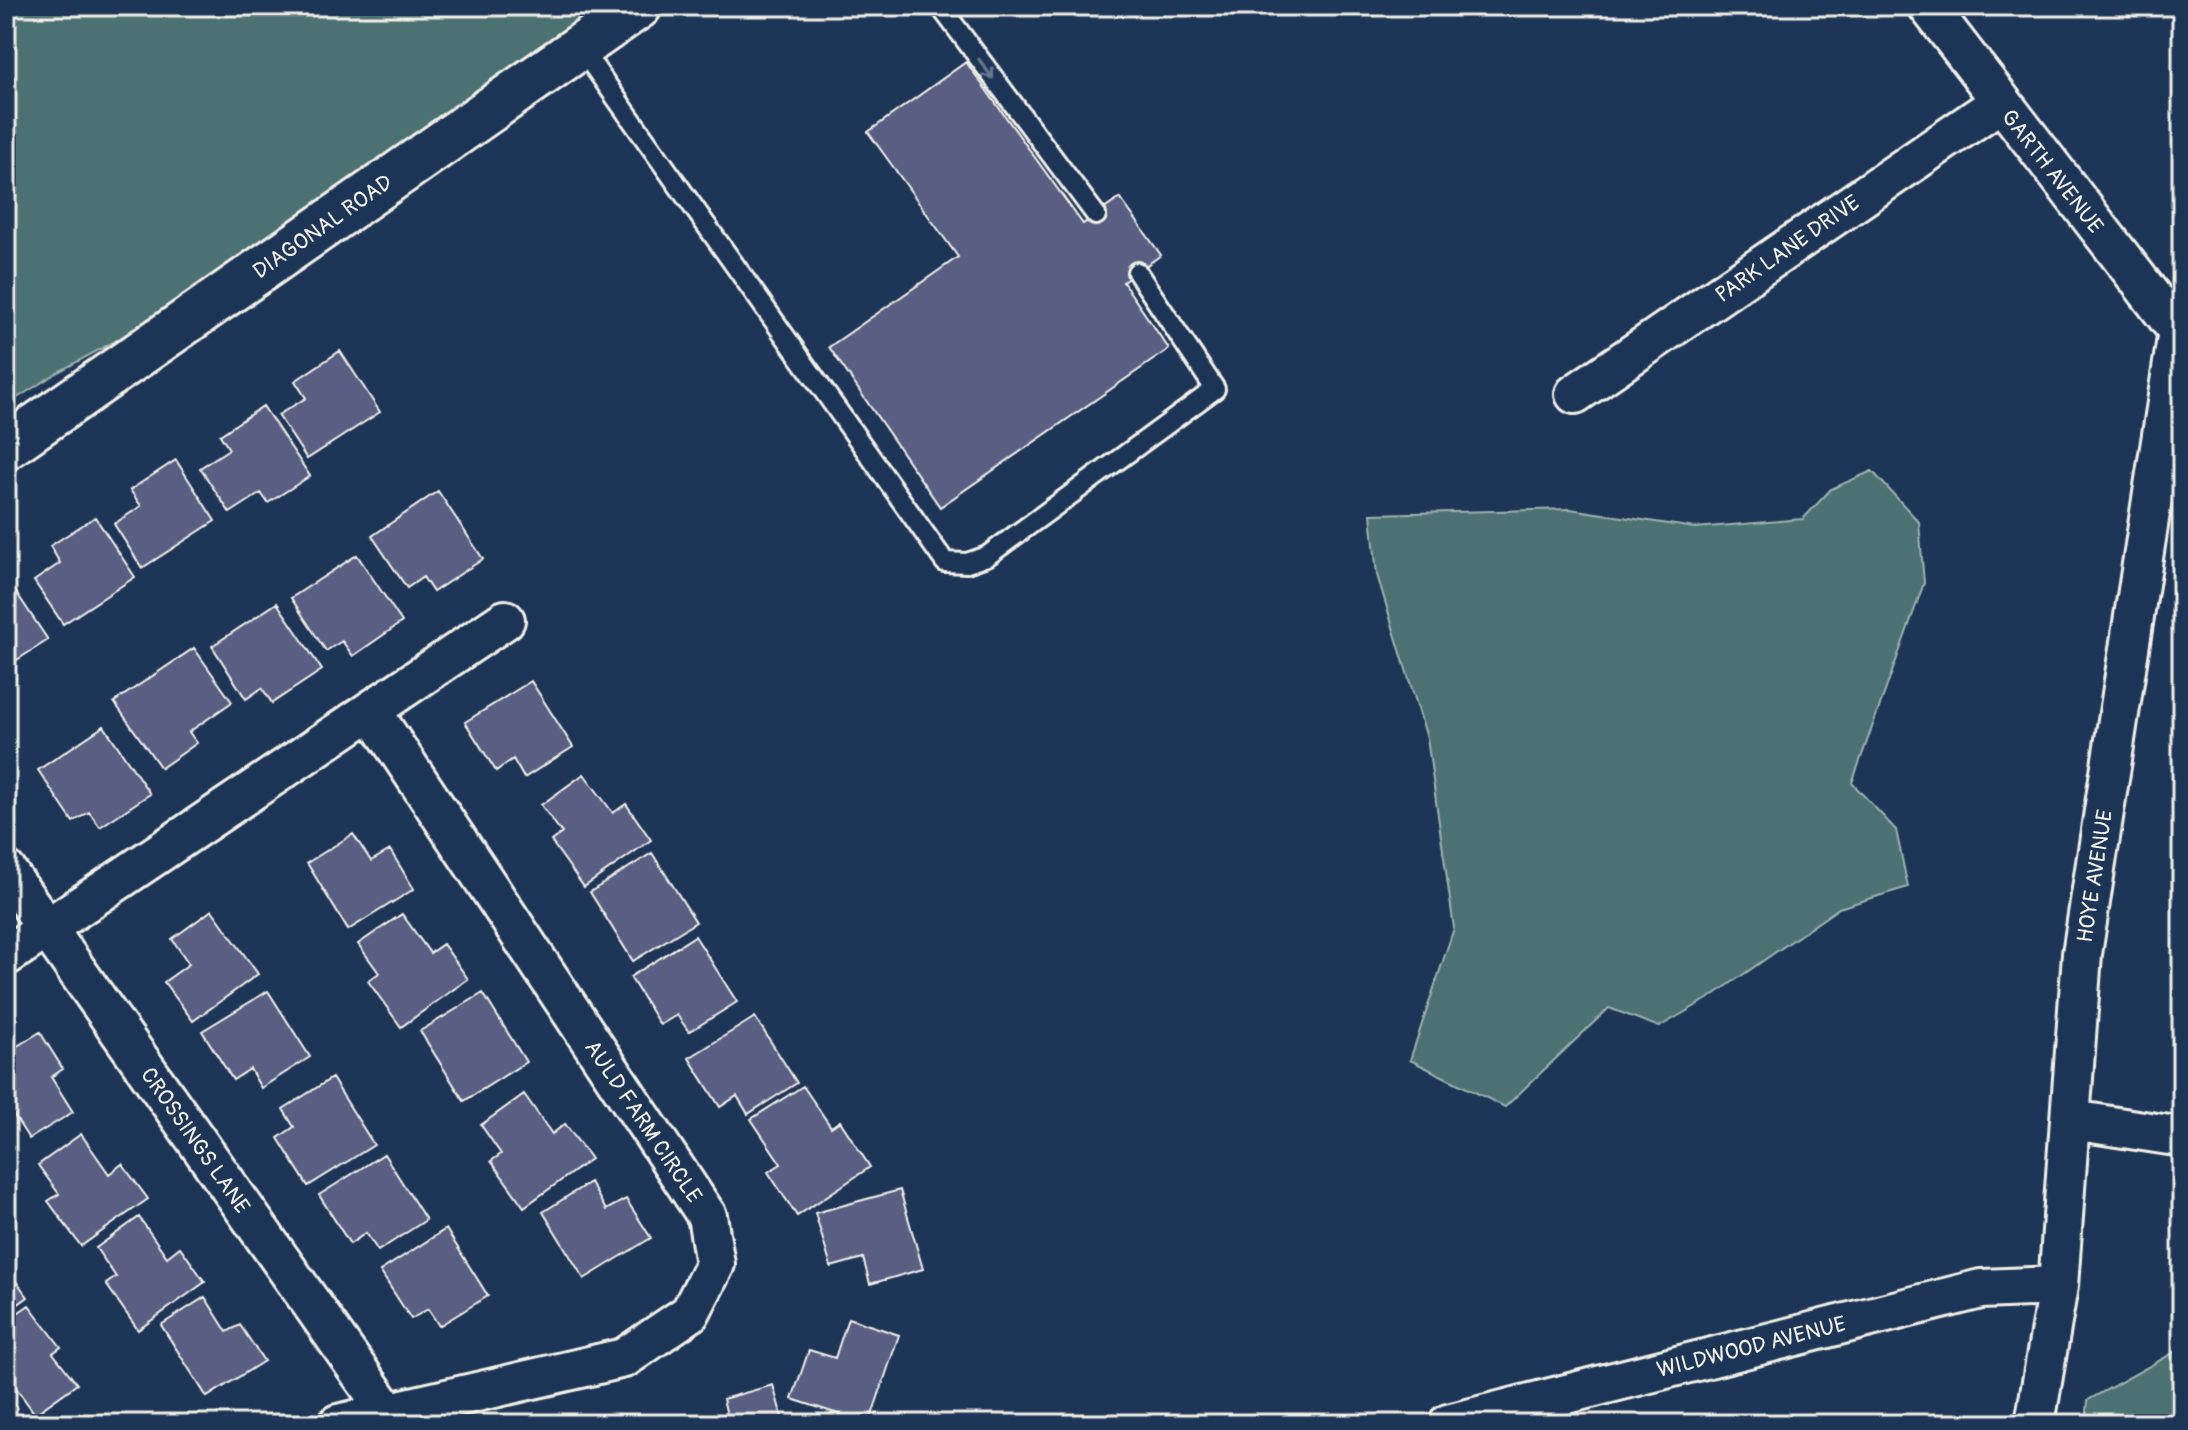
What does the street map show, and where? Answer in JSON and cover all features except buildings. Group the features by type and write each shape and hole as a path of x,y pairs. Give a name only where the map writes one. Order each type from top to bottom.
{"street":[{"name":"DIAGONAL ROAD","path":"6,447 639,6"},
{"name":"GARTH AVENUE","path":"1928,6 1999,103 2180,331"},
{"name":"PARK LANE DRIVE","path":"1575,394 1999,103"},
{"name":"HOYE AVENUE","path":"2035,1424 2058,1286 2082,954 2180,331"},
{"path":"6,956 505,620"},
{"name":"AULD FARM CIRCLE","path":"338,1424 624,1358 690,1313 715,1264 707,1216 371,710"},
{"name":"CROSSINGS LANE","path":"6,870 387,1411"},
{"path":"2072,1120 2182,1137"},
{"name":"WILDWOOD AVENUE","path":"1448,1424 1981,1289 2058,1286"}],"lane":[{"path":"940,6 1096,215"},
{"path":"580,47 945,562 967,563 987,556 1215,389 1137,272"}],"green space":[{"path":"6,6 639,6 314,232 60,371 6,405"},
{"path":"1872,471 1919,522 1924,583 1852,783 1896,830 1908,887 1839,908 1711,997 1659,1027 1609,1008 1505,1107 1410,1060 1454,928 1427,738 1377,575 1371,514 1570,509 1695,528 1803,519 1831,489"},
{"path":"2182,1348 2182,1424 2086,1424 2088,1400"}]}
